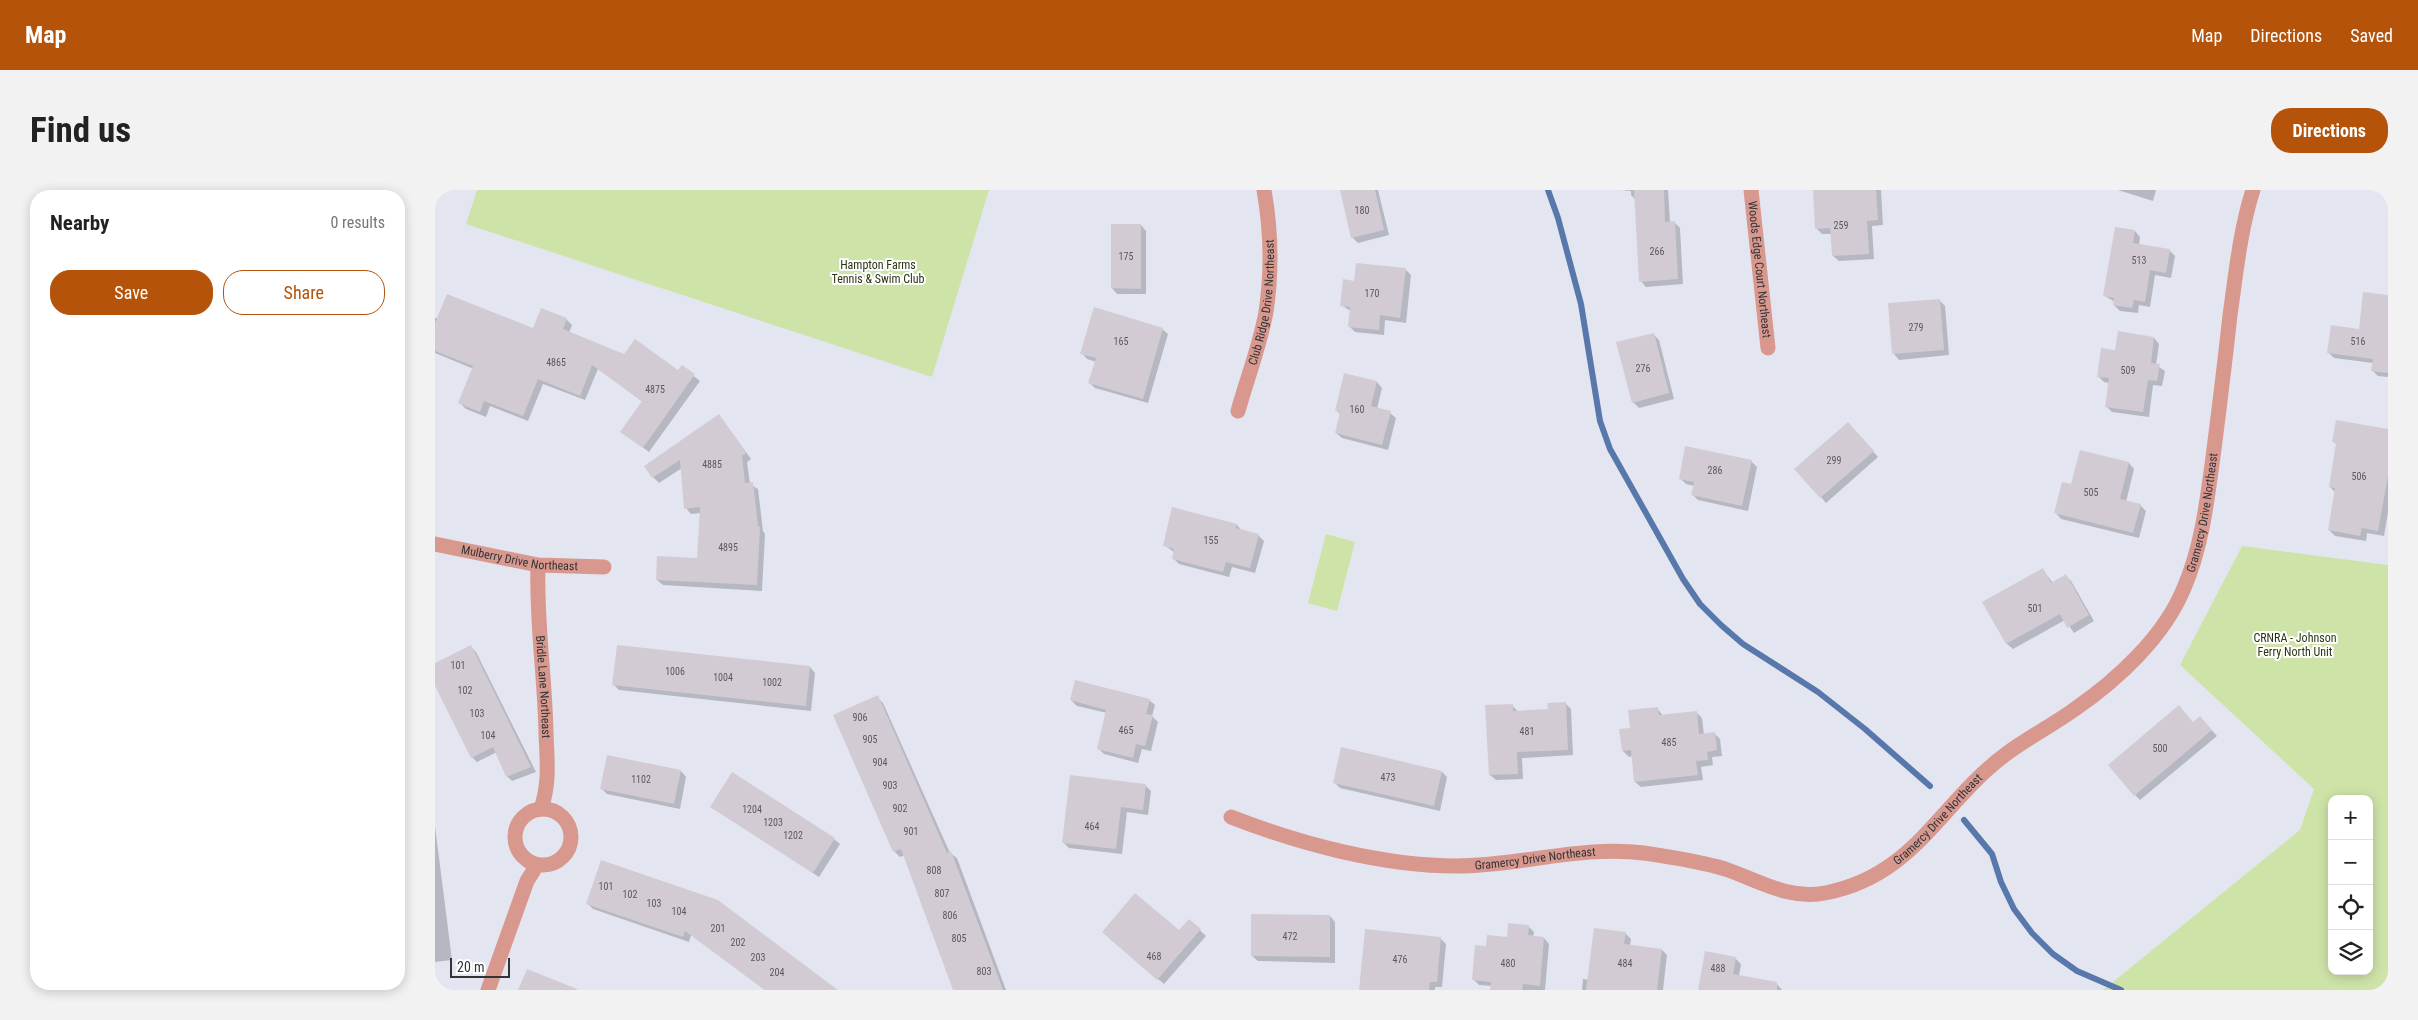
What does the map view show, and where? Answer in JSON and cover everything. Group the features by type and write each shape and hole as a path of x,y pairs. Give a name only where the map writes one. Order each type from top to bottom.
{"street":[{"name":"Club Ridge Drive Northeast","path":"1238,411 1265,313 1269,249 1268,216 1264,190"},
{"name":"Woods Edge Court Northeast","path":"1751,190 1768,348"},
{"name":"Gramercy Drive Northeast","path":"1231,816 1314,843 1407,864 1459,866 1606,851 1639,853 1685,860 1724,869 1770,888 1795,894 1829,892 1854,886 1884,872 1907,854 1986,771 2006,754 2078,708 2121,673 2146,646 2183,591 2202,534 2236,272 2253,190"},
{"name":"Mulberry Drive Northeast","path":"435,544 539,565 604,567"},
{"name":"Bridle Lane Northeast","path":"539,565 537,591 545,680 548,789 541,809"},
{"path":"541,809 557,812 563,817 571,831 572,840 569,850 556,863 537,865 521,854 516,846 515,836 521,820 526,814 541,809"},
{"path":"488,990 524,889 537,865"}],"green space":[{"name":"Hampton Farms Tennis & Swim Club","path":"477,190 989,190 932,377 466,224"},
{"path":"1326,534 1355,542 1337,611 1308,603"},
{"name":"CRNRA - Johnson Ferry North Unit","path":"2242,546 2388,565 2388,990 2103,990 2300,830 2314,789 2180,665"}],"building":[{"path":"1340,190 1375,190 1384,230 1351,238"},
{"path":"1634,190 1664,190 1665,222 1675,221 1678,279 1639,282"},
{"path":"1813,190 1876,190 1878,220 1867,221 1869,254 1832,256 1830,228 1815,229"},
{"path":"1111,224 1141,224 1141,289 1111,288"},
{"path":"2115,227 2135,230 2133,243 2170,249 2166,273 2150,270 2145,302 2134,300 2132,308 2113,305 2114,298 2103,296"},
{"path":"1356,263 1406,268 1400,318 1380,315 1379,330 1348,327 1350,307 1340,306 1343,279 1354,281"},
{"path":"2363,292 2388,295 2388,373 2371,371 2373,359 2327,353 2331,325 2359,329"},
{"path":"447,294 533,328 541,308 567,318 563,329 624,354 635,339 678,370 682,365 695,374 643,448 620,432 642,401 592,365 580,396 538,379 523,416 484,401 480,412 458,403 473,366 435,351 435,323"},
{"path":"1940,299 1944,350 1892,354 1888,303"},
{"path":"1094,307 1163,328 1143,399 1088,383 1096,358 1080,354"},
{"path":"2118,331 2154,337 2151,363 2160,364 2157,381 2148,380 2143,412 2105,407 2109,378 2097,377 2101,348 2115,350"},
{"path":"1654,333 1669,393 1632,403 1616,342"},
{"path":"1344,373 1377,381 1371,406 1391,411 1382,445 1335,433 1340,412 1335,411"},
{"path":"719,414 746,453 742,456 745,483 753,482 758,526 760,527 757,585 656,580 657,556 697,558 700,507 684,509 680,460 652,478 644,466"},
{"path":"2336,420 2388,429 2388,476 2378,531 2362,528 2360,536 2328,530 2335,488 2329,487 2336,443 2332,442"},
{"path":"1848,422 1874,451 1820,498 1794,469"},
{"path":"1685,446 1752,460 1742,506 1691,495 1694,482 1679,479"},
{"path":"2080,450 2129,462 2120,499 2141,504 2133,533 2054,513 2062,482 2071,484"},
{"path":"1172,507 1237,524 1236,528 1259,534 1250,568 1226,562 1223,572 1172,559 1174,549 1163,546"},
{"path":"2043,568 2051,583 2066,574 2089,615 2067,628 2060,614 2006,644 1982,602"},
{"path":"471,645 531,767 506,777 493,747 471,758 435,686 435,663"},
{"path":"617,645 810,666 806,706 612,685"},
{"path":"1075,680 1150,699 1146,714 1153,715 1145,746 1136,744 1133,758 1097,749 1106,710 1070,700"},
{"path":"878,695 947,853 951,851 1003,990 953,990 901,849 893,852 833,715"},
{"path":"1566,702 1568,750 1517,752 1518,774 1489,775 1485,705 1513,704 1513,711 1548,709 1547,703"},
{"path":"2179,705 2193,722 2200,716 2212,730 2134,796 2108,765"},
{"path":"1658,707 1659,715 1697,711 1699,734 1715,732 1717,750 1707,752 1708,760 1696,761 1698,775 1634,782 1631,750 1622,751 1619,729 1630,728 1628,710"},
{"path":"1341,747 1442,771 1434,806 1333,783"},
{"path":"607,755 681,770 674,804 600,789"},
{"path":"732,772 835,838 813,873 710,807"},
{"path":"1070,775 1146,784 1143,810 1121,807 1116,849 1062,843"},
{"path":"601,860 718,900 838,990 765,990 685,931 683,937 586,904"},
{"path":"1135,893 1179,930 1189,919 1201,929 1157,980 1102,932"},
{"path":"1251,914 1330,915 1330,957 1251,956"},
{"path":"1508,923 1529,925 1528,935 1544,937 1540,986 1523,984 1522,990 1490,990 1491,982 1472,980 1475,945 1486,946 1487,935 1507,937"},
{"path":"1594,928 1626,932 1624,944 1662,949 1657,990 1586,990"},
{"path":"1365,929 1441,937 1437,982 1430,982 1429,990 1359,990"},
{"path":"1705,951 1736,957 1733,974 1777,982 1777,990 1698,990"},
{"path":"527,969 577,989 577,990 518,990"}],"waterway":[{"path":"1548,190 1558,218 1581,304 1600,421 1610,449 1683,579 1700,604 1743,644 1818,692 1865,729 1930,786"},
{"path":"1964,820 1992,854 2001,882 2014,909 2032,933 2053,954 2077,971 2121,990"}]}
